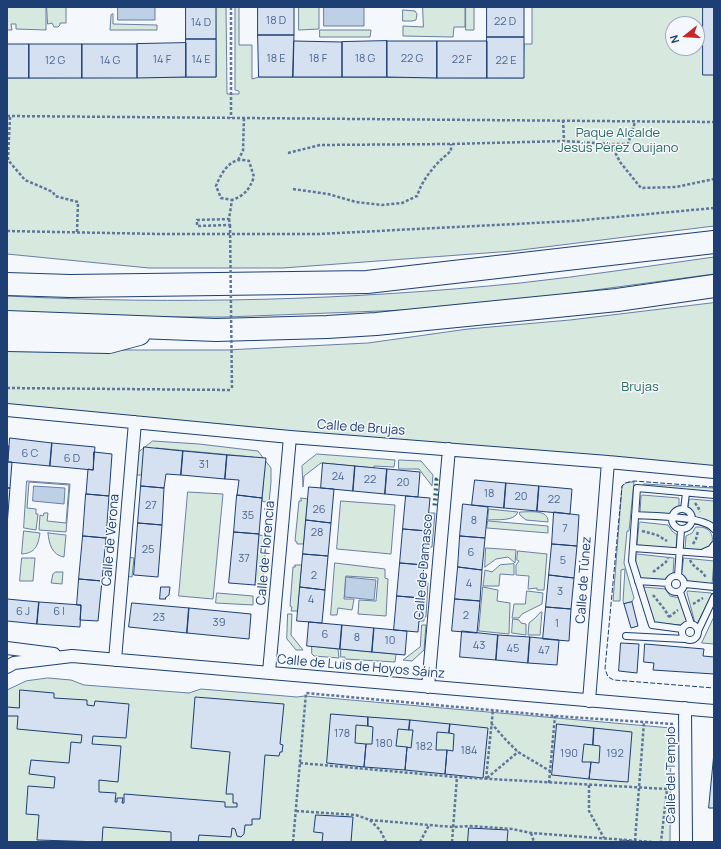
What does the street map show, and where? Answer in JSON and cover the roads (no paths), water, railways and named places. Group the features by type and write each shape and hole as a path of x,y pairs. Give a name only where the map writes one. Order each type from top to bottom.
{"highway":[{"path":"7,284 70,286 367,282 714,242"},
{"path":"7,322 216,330 376,324 618,300 714,286"},
{"path":"7,340 109,342 162,328"}],"street":[{"name":"Calle de Brujas","path":"7,410 290,437 608,462 714,472"},
{"name":"Calle de Verona","path":"115,660 135,422"},
{"name":"Calle de Florencia","path":"269,672 290,437"},
{"name":"Calle de Damasco","path":"428,686 449,449"},
{"name":"Calle de Túnez","path":"589,701 608,462"},
{"path":"7,648 72,656"},
{"path":"7,654 22,650"},
{"name":"Calle de Luis de Hoyos Sáinz","path":"7,667 14,663 72,656 714,711"},
{"name":"Calle del Templo","path":"685,708 686,842"}],"lane":[{"path":"682,629 652,625 632,561 637,488 714,495"},
{"path":"684,509 686,493"},
{"path":"684,509 690,513 693,519 690,526 685,530 681,530 675,527 672,518 675,512 684,509"},
{"path":"635,515 693,519 704,522 712,526 714,529"},
{"path":"678,576 681,530"},
{"path":"703,553 711,549 714,545"},
{"path":"632,548 714,554"},
{"path":"678,576 683,579 685,584 683,590 680,592 672,592 668,583 671,578 678,576"},
{"path":"638,581 668,583"},
{"path":"685,584 714,587"},
{"path":"680,592 691,624 698,631"},
{"path":"626,636 690,640 695,638 714,597"},
{"path":"682,629 686,625 691,624"},
{"path":"682,629 682,634 685,639"}],"water":[{"path":"118,7 155,7 155,20 118,20"},
{"path":"324,7 364,7 364,26 324,26"},
{"path":"34,486 65,488 64,504 33,501"},
{"path":"346,577 376,580 374,600 345,597"}],"park label":[{"name":"Paque Alcalde Jesús Pérez Quijano","path":"618,140"},
{"name":"Brujas","path":"640,387"}]}
